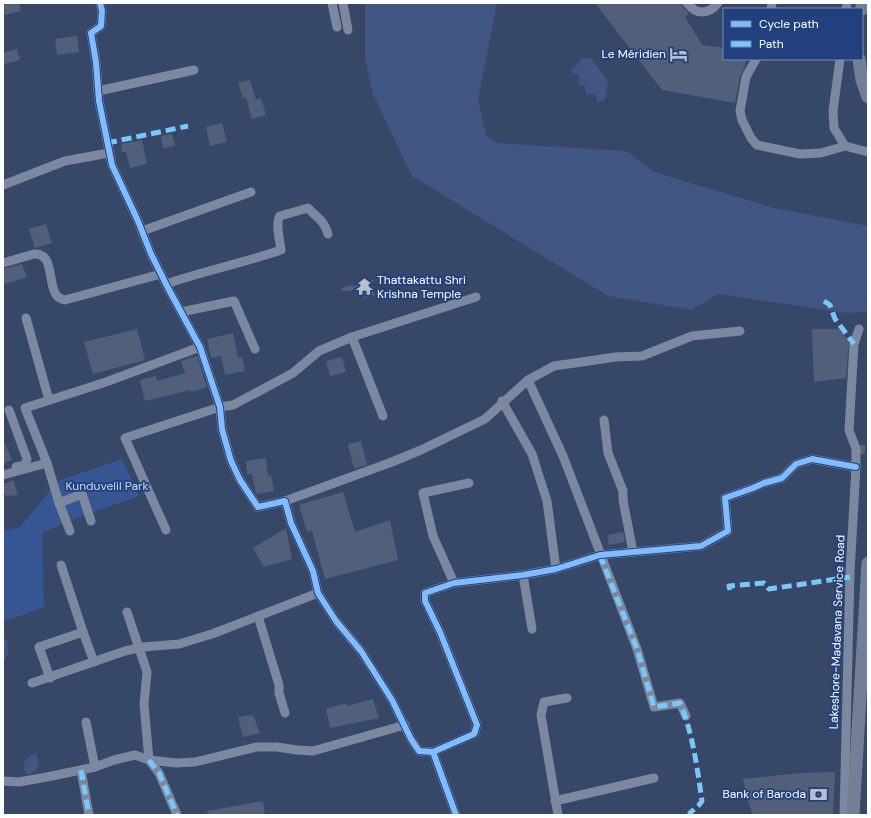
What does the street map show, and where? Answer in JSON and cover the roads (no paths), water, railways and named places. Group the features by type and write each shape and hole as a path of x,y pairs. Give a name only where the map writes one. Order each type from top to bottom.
{"highway":[{"path":"859,60 862,80 868,97"},
{"path":"853,815 868,563"}],"street":[{"path":"100,3 102,11 101,26 91,33 96,62 99,101 112,166 151,254 200,347 220,407 222,430 231,461 240,480 258,507 285,501 421,450 484,419 528,380 554,366 616,357 642,356 692,336 740,331"},
{"path":"332,3 337,27"},
{"path":"343,3 348,30"},
{"path":"687,3 692,10 708,12 718,3"},
{"path":"755,60 746,77 740,111 742,120 751,138 757,145 800,154 821,153 845,146 868,152"},
{"path":"840,60 833,117 834,128 845,146"},
{"path":"98,91 194,70"},
{"path":"3,185 65,161 109,153"},
{"path":"142,231 251,192"},
{"path":"166,284 281,250 279,229 277,224 280,216 308,208 322,220 328,234"},
{"path":"3,263 39,253 47,262 55,295 60,300 161,274"},
{"path":"166,530 125,438 220,407 233,405 293,373 319,351 352,337 476,297"},
{"path":"181,312 234,301 255,349"},
{"path":"26,318 49,400"},
{"name":"Lakeshore-Madavana Service Road","path":"844,815 850,572 856,467 856,449 849,430 854,344 859,329"},
{"path":"352,337 383,416"},
{"path":"6,409 14,411 25,408 106,382 200,347"},
{"path":"528,380 563,456 637,649 654,707 680,703 686,716"},
{"path":"502,402 532,454 545,494 556,569"},
{"path":"25,408 47,462 59,503 70,531"},
{"path":"3,471 26,465 27,459 6,409"},
{"path":"604,420 608,453 623,491 623,500 633,552"},
{"path":"285,501 291,523 313,571 318,593 336,621 361,650 392,700 411,739 419,751 433,752 474,734 477,725 440,632 425,601 425,593 454,583 523,576 556,569 600,555 701,546 728,531 725,498 764,483 782,478 796,464 812,459 856,467"},
{"path":"3,475 47,462"},
{"path":"454,583 433,536 423,493 469,483"},
{"path":"59,503 82,494 91,521"},
{"path":"61,565 94,662"},
{"path":"523,576 532,629"},
{"path":"32,683 50,678 125,650 185,643 318,593"},
{"path":"126,612 147,672 144,704 149,760 159,773 177,815"},
{"path":"258,616 279,685 279,693 285,713"},
{"path":"50,678 39,647 83,632"},
{"path":"558,815 540,715 544,702 567,698"},
{"path":"86,722 95,767"},
{"path":"3,781 19,782 81,770 135,755 149,760 176,763 195,762 256,747 277,747 313,751 405,725"},
{"path":"433,752 453,814"},
{"path":"81,770 90,815"},
{"path":"555,801 654,778"}],"tunnel":[{"path":"856,449 868,450"}],"place":[{"name":"Le Méridien","path":"679,54"},
{"name":"Thattakattu Shri Krishna Temple","path":"364,287"},
{"name":"Bank of Baroda","path":"819,794"}],"park label":[{"name":"Kunduvelil Park","path":"107,486"}]}
